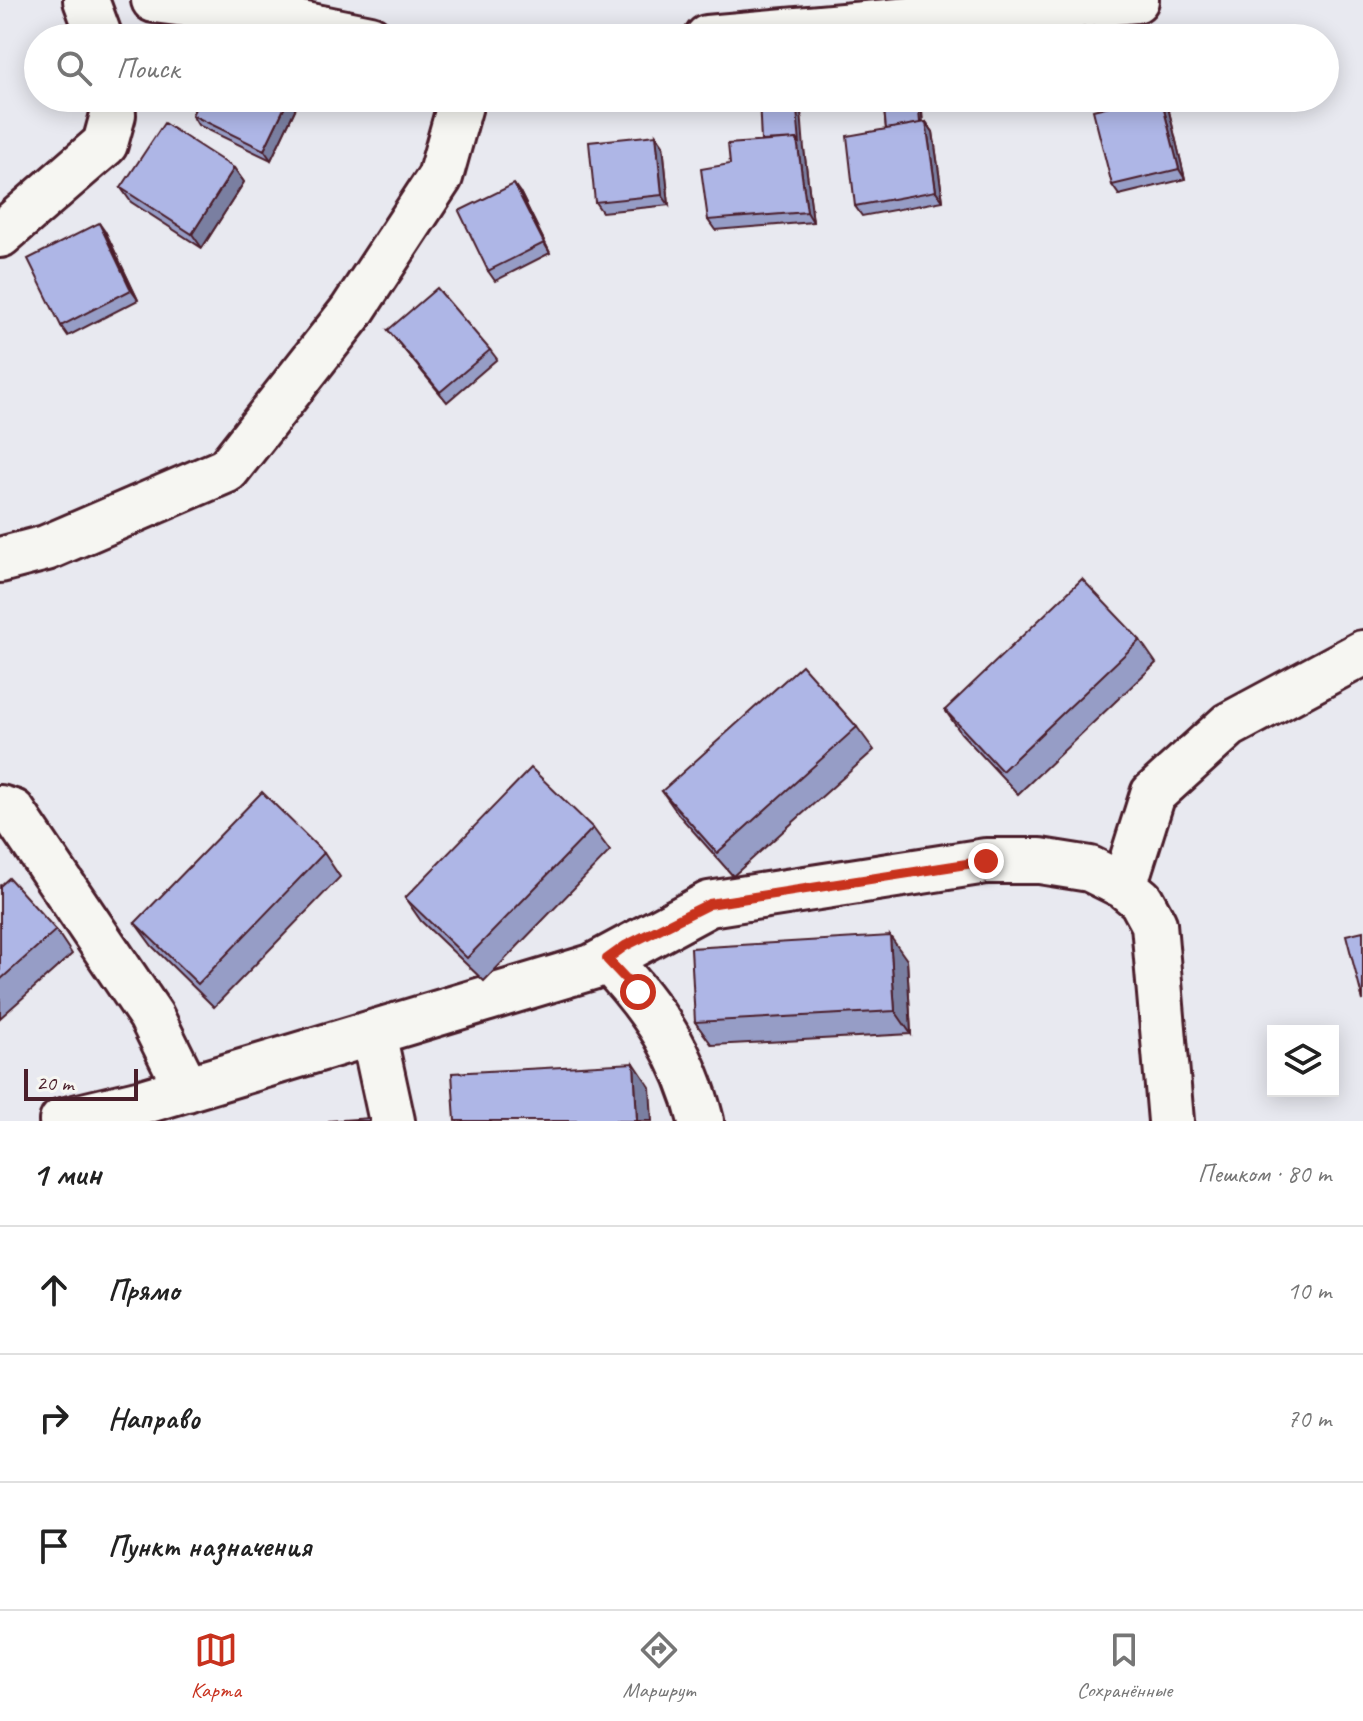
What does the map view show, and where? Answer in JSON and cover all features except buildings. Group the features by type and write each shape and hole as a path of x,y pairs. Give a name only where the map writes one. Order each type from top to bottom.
{"street":[{"path":"86,0 95,24"},
{"path":"154,0 232,10 301,24"},
{"path":"865,24 1136,0"},
{"path":"0,235 105,144 113,112"},
{"path":"0,560 46,548 227,470 352,311 440,177 458,112"},
{"path":"1124,886 1153,794 1229,725 1363,653"},
{"path":"0,808 13,812 151,1016 187,1089"},
{"path":"62,1121 142,1112 187,1089 607,959 625,946 709,904 986,861 1040,861 1090,869 1124,886 1141,900 1154,924 1171,1121"},
{"path":"607,959 661,1023 679,1054 701,1121"},
{"path":"373,1033 392,1121"}],"route":[{"path":"638,992 607,959 625,946 709,904 986,861"}]}
